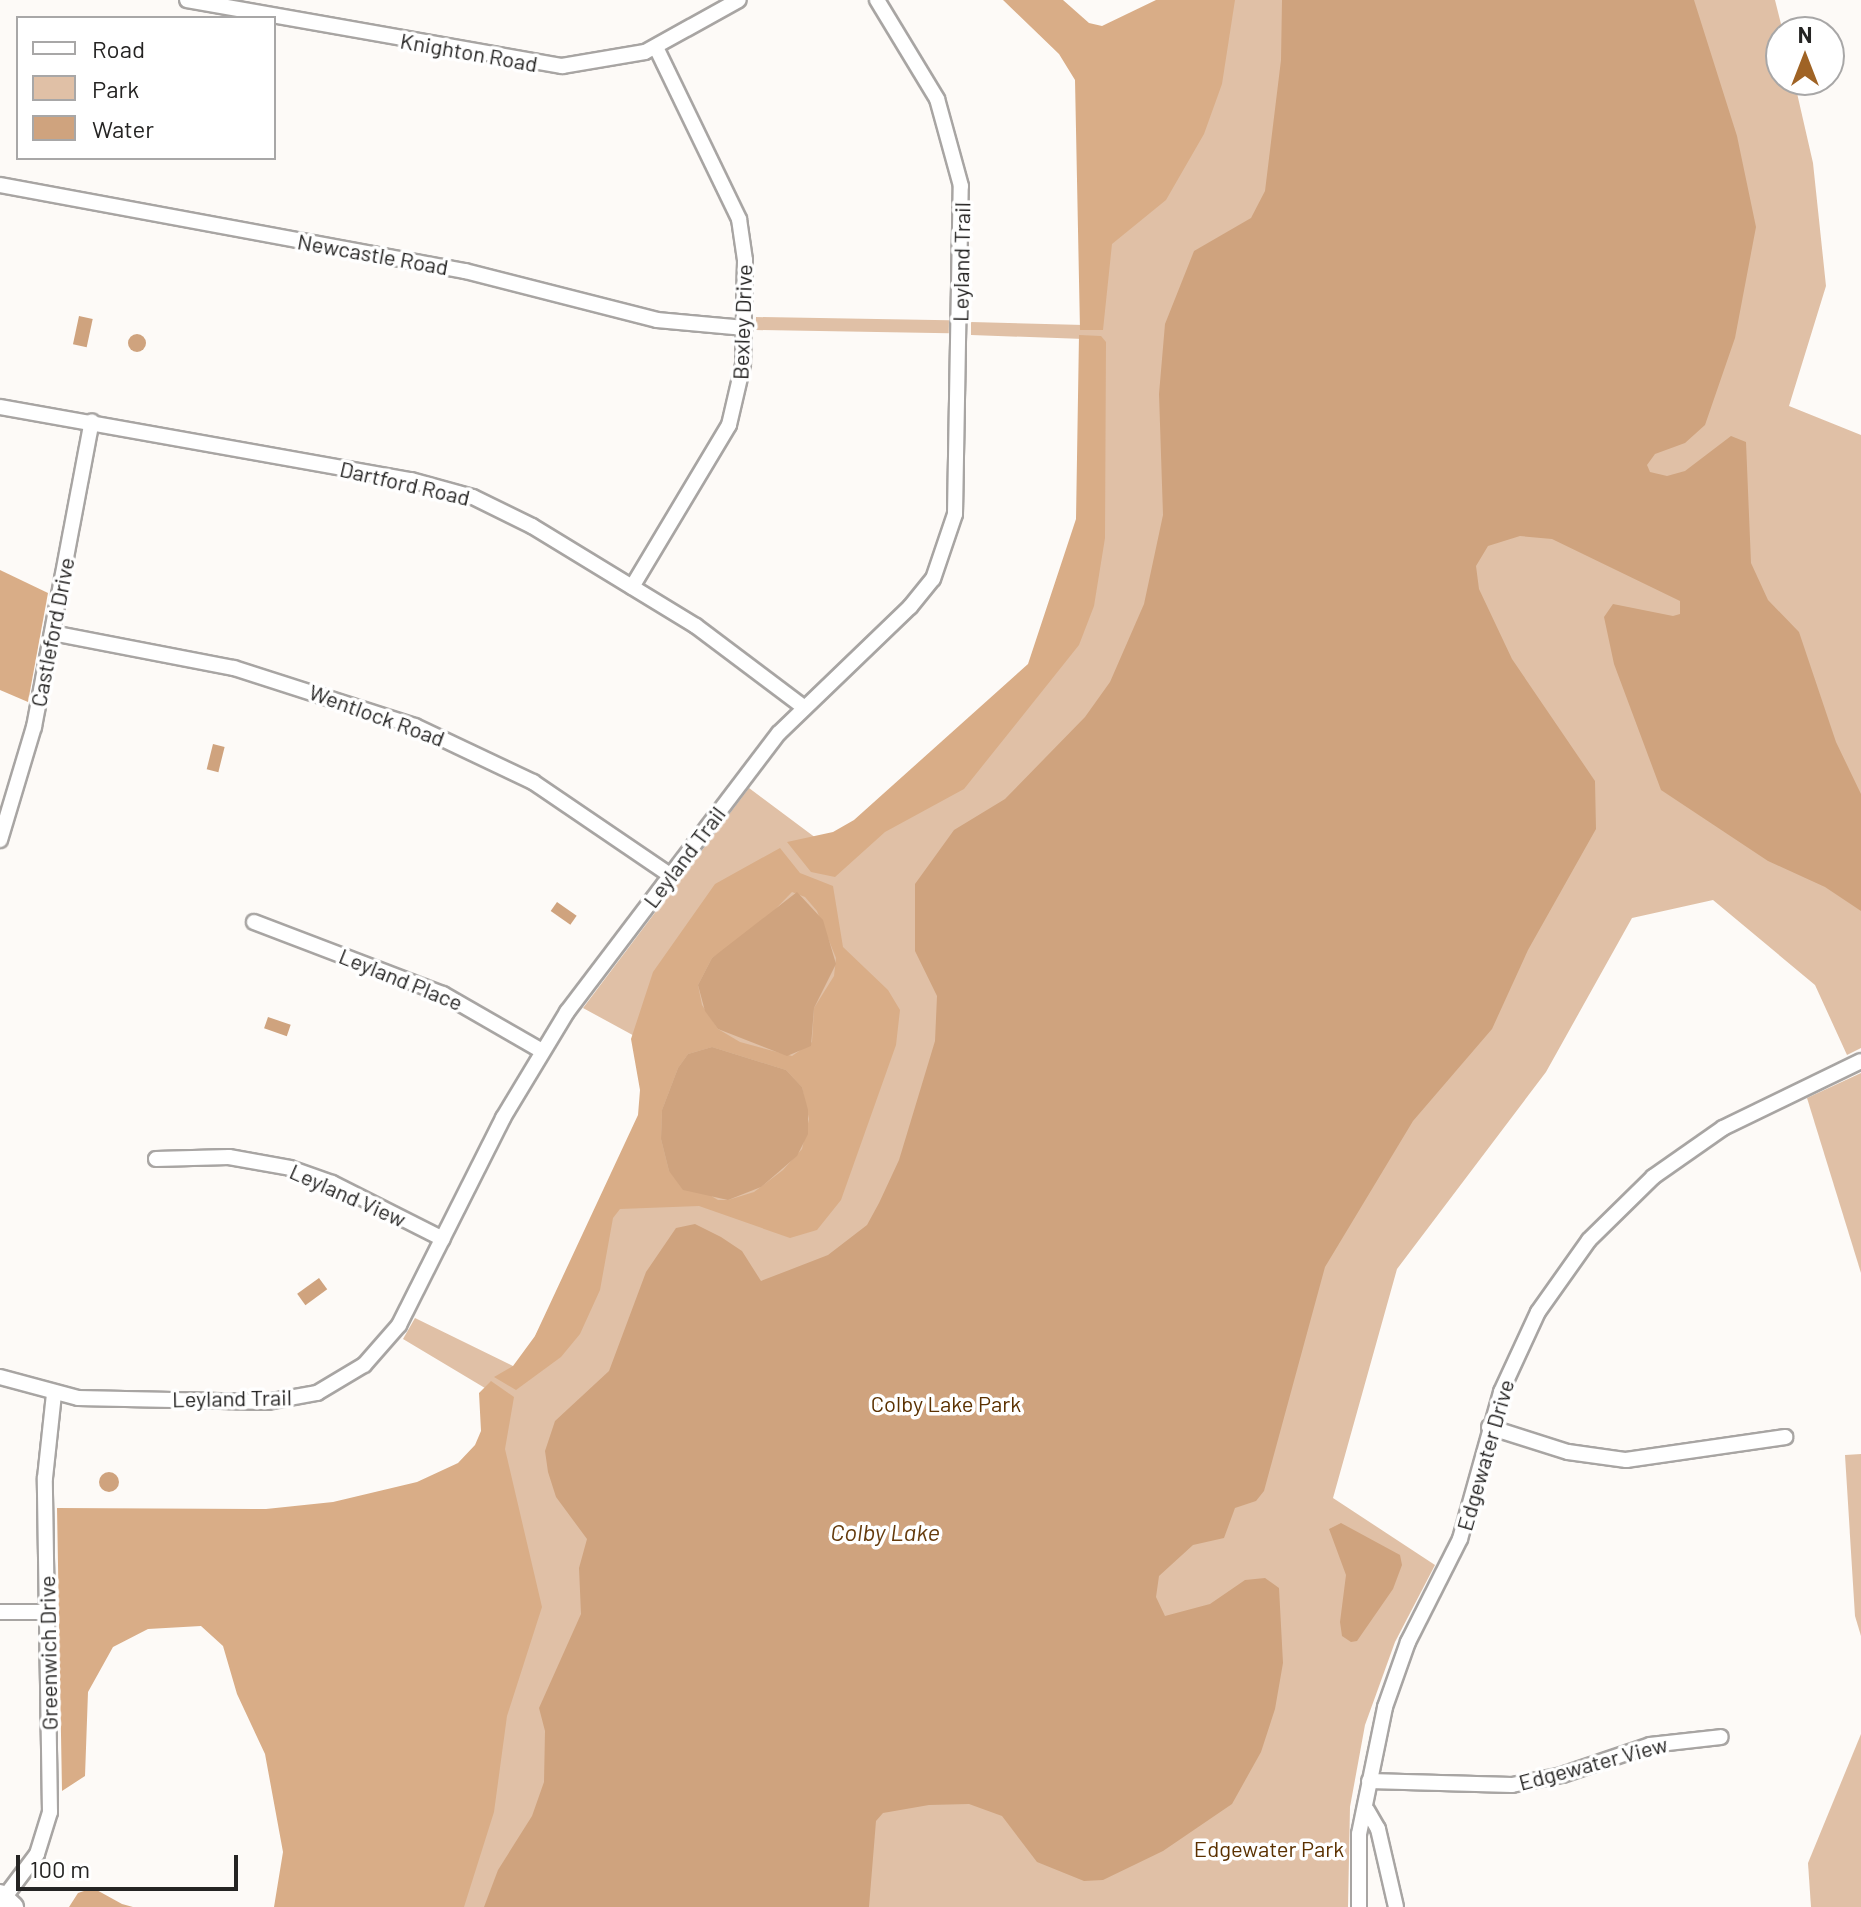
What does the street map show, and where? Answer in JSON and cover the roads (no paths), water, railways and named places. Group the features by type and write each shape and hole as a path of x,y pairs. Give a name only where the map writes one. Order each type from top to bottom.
{"street":[{"name":"Knighton Road","path":"187,0 275,16"},
{"name":"Knighton Road","path":"276,16 545,65 597,64 656,47 739,0"},
{"name":"Leyland Trail","path":"0,1377 54,1394 267,1402 324,1390 357,1371 390,1338 542,1051 670,875 802,706 926,590 946,554 955,514 961,181 937,99 877,0"},
{"name":"Bexley Drive","path":"632,587 732,418 742,381 745,328 745,260 736,211 656,47"},
{"name":"Newcastle Road","path":"0,185 465,271 657,320 745,328"},
{"name":"Dartford Road","path":"0,407 92,421 453,491 515,516 632,587 727,647 802,706"},
{"name":"Castleford Drive","path":"0,839 27,759 92,421"},
{"name":"Wentlock Road","path":"52,633 248,672 415,726 533,782 670,875"},
{"name":"Leyland Place","path":"254,922 443,994 542,1051"},
{"name":"Edgewater Drive","path":"1359,1907 1359,1834 1367,1810 1369,1781 1392,1686 1460,1539 1489,1427 1538,1312 1621,1206 1723,1128 1861,1061"},
{"name":"Leyland View","path":"156,1159 229,1157 299,1170 443,1239"},
{"name":"Greenwich Drive","path":"6,1900 37,1854 49,1821 45,1463 54,1394"},
{"path":"1489,1427 1568,1452 1626,1460 1785,1437"},
{"path":"0,1612 48,1612"},
{"name":"Edgewater View","path":"1369,1781 1512,1785 1562,1775 1650,1745 1721,1737"},
{"name":"Edgewater Drive","path":"1367,1810 1378,1829 1396,1907"}],"water":[{"name":"Colby Lake","path":"1282,0 1694,0 1737,136 1756,227 1735,338 1705,425 1685,443 1655,454 1647,465 1650,472 1667,476 1685,471 1731,436 1746,442 1751,563 1768,600 1799,632 1836,742 1861,794 1861,911 1825,887 1768,861 1661,790 1614,664 1604,617 1613,604 1673,616 1680,614 1680,601 1552,539 1520,536 1488,546 1476,566 1479,589 1512,659 1595,781 1596,829 1528,950 1492,1029 1413,1121 1325,1267 1264,1491 1256,1501 1235,1508 1224,1538 1193,1545 1159,1576 1156,1597 1165,1616 1210,1604 1245,1580 1265,1578 1279,1588 1283,1663 1275,1709 1261,1752 1232,1804 1163,1851 1103,1880 1084,1881 1037,1862 1002,1816 969,1804 929,1805 883,1813 876,1821 869,1907 484,1907 498,1870 532,1816 544,1782 545,1731 539,1708 581,1614 579,1568 587,1539 556,1497 548,1472 545,1451 555,1421 609,1371 646,1272 676,1228 695,1224 721,1237 742,1251 761,1281 828,1255 867,1225 879,1203 899,1160 935,1041 937,996 915,951 915,884 954,830 1005,799 1085,717 1110,682 1144,604 1163,515 1159,394 1165,324 1194,251 1251,218 1265,191 1281,60"},
{"path":"79,316 93,319 87,347 73,344"},
{"path":"137,334 146,343 137,352 128,343"},
{"path":"213,744 225,747 218,772 207,769"},
{"path":"797,892 823,920 836,964 814,1008 811,1046 787,1056 718,1029 705,1011 698,985 712,958"},
{"path":"557,902 577,916 570,925 551,911"},
{"path":"268,1017 291,1025 287,1036 264,1028"},
{"path":"712,1047 786,1070 802,1087 808,1110 808,1134 797,1156 761,1187 728,1200 683,1190 669,1171 661,1139 662,1110 678,1068 688,1054"},
{"path":"319,1278 327,1289 305,1305 297,1294"},
{"path":"109,1472 116,1475 119,1482 116,1489 109,1492 102,1489 99,1482 102,1475"},
{"path":"1341,1523 1400,1555 1402,1565 1393,1589 1357,1641 1351,1642 1342,1636 1340,1622 1346,1575 1329,1529"}],"park label":[{"name":"Colby Lake Park","path":"946,1404"},
{"name":"Edgewater Park","path":"1269,1849"}]}
